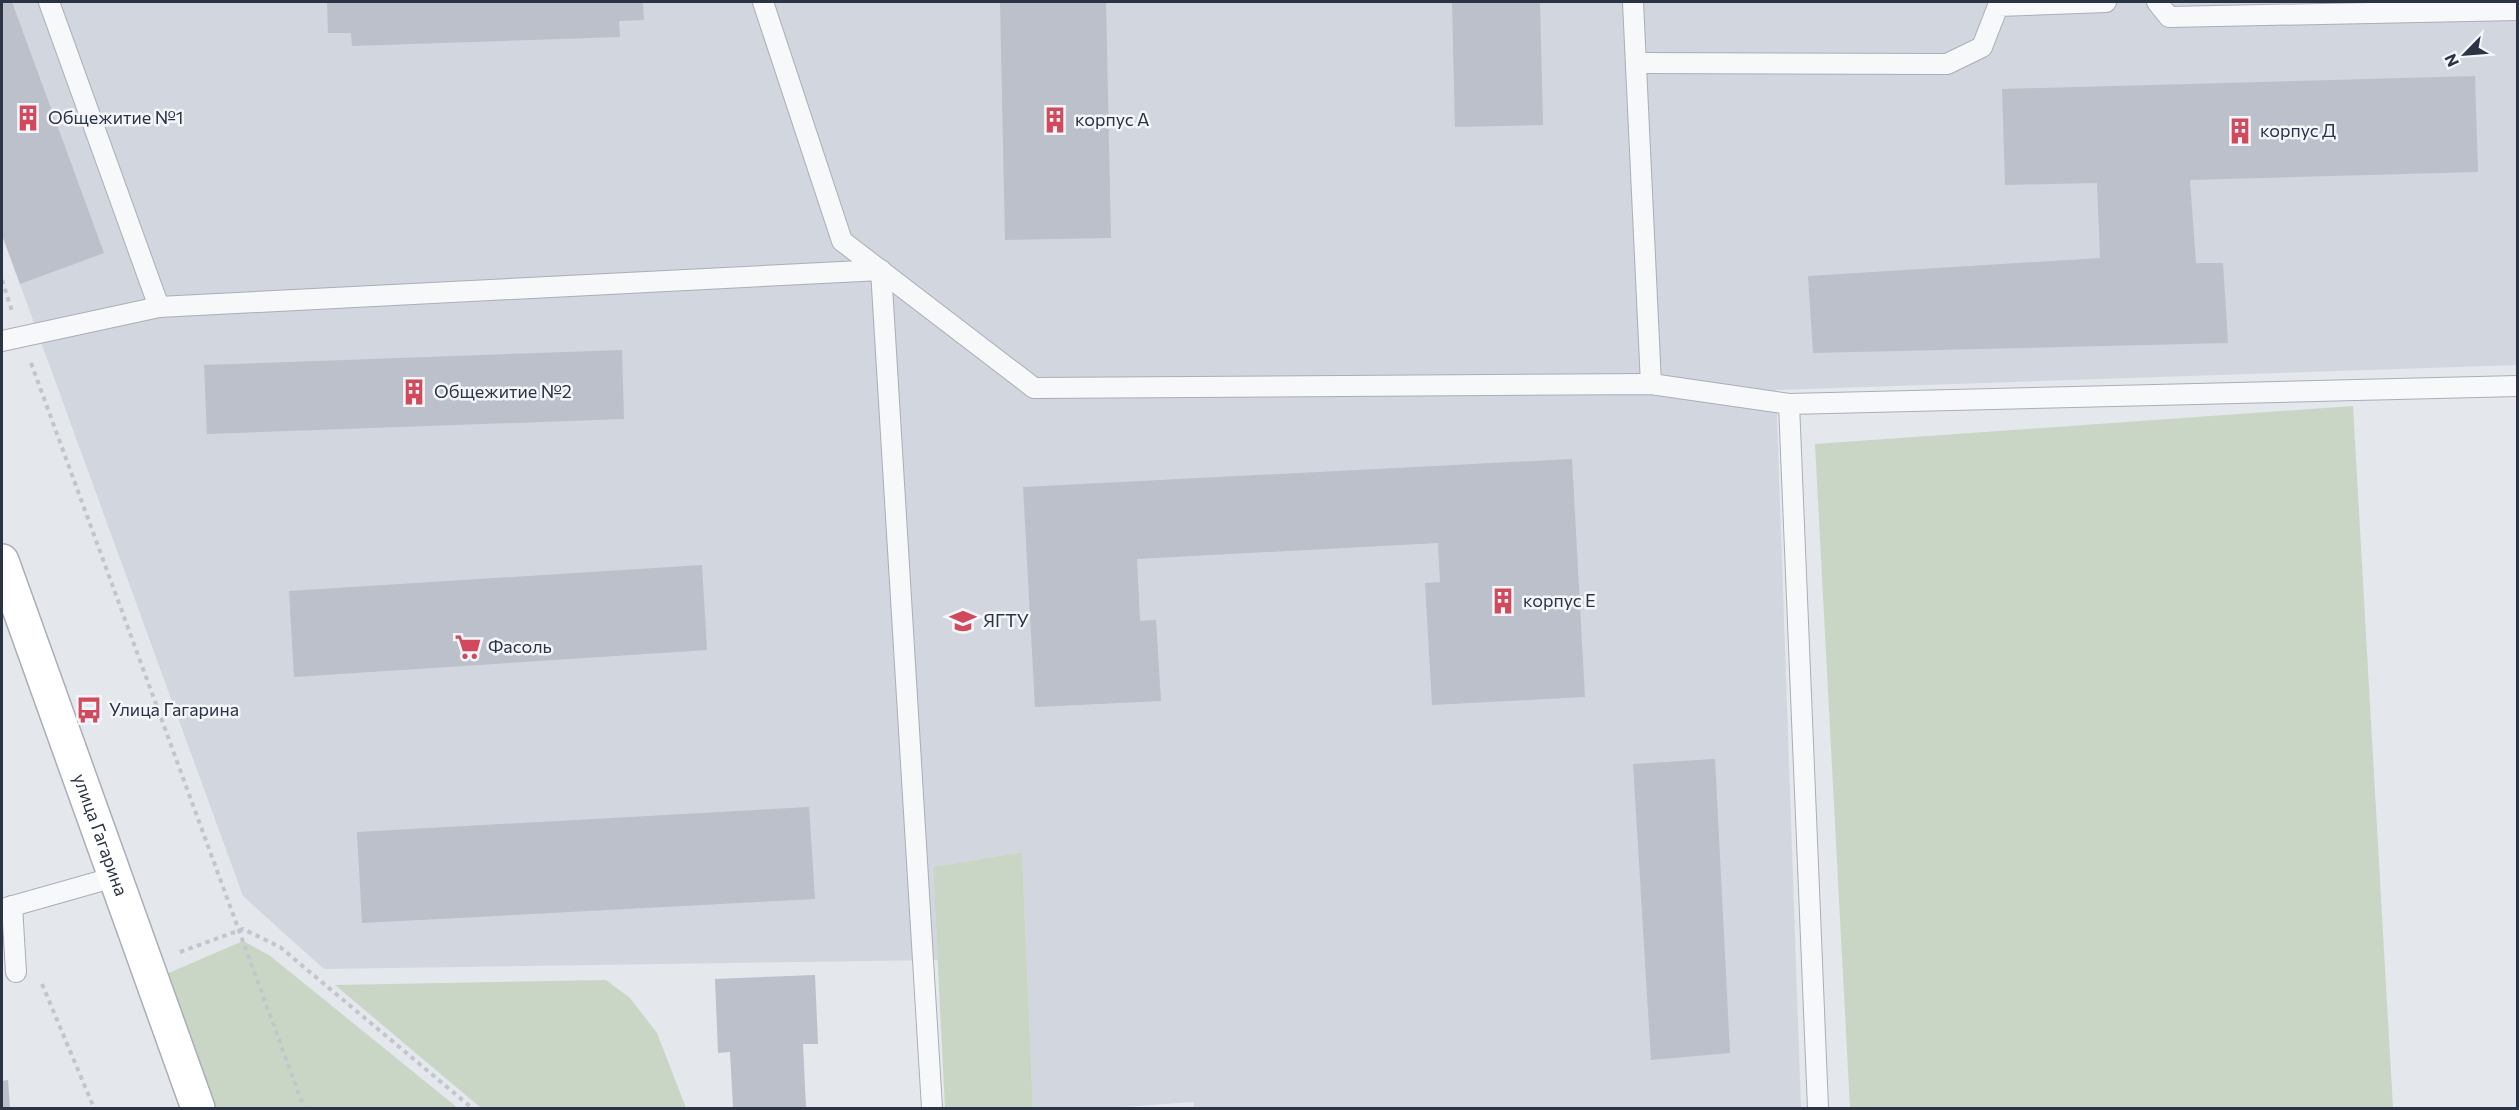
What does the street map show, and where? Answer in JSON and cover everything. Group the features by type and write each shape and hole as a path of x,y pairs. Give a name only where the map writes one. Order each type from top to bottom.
{"main road":[{"name":"улица Гагарина","path":"2,561 198,1108"}],"lane":[{"path":"49,2 159,307"},
{"path":"763,2 842,241 1034,388 1652,384 1790,404 2517,386"},
{"path":"1633,2 1652,384"},
{"path":"1637,63 1947,64 1982,47 1998,4 2106,2"},
{"path":"2157,2 2169,17 2517,10"},
{"path":"2,341 159,307 880,270"},
{"path":"880,270 932,1108"},
{"path":"1790,404 1818,1108"},
{"path":"15,972 7,908 115,878"}],"path":[{"path":"22,337 237,931 304,1108"},
{"path":"146,964 243,929 280,947 472,1108"},
{"path":"40,978 94,1108"}],"shaded area":[{"name":"ЯГТУ","path":"2,2 2517,2 2517,365 1776,390 1801,1108 1194,1108 1194,1102 1108,1108 1033,1108 1022,852 933,867 938,960 324,969 243,896 2,235"}],"green space":[{"path":"2353,406 2393,1108 1850,1108 1815,444"},
{"path":"1022,852 1033,1108 945,1108 933,867"},
{"path":"243,941 269,955 458,1108 214,1108 164,975"},
{"path":"606,980 630,998 657,1033 686,1108 481,1108 335,985"}],"building":[{"name":"Общежитие №1","path":"2,2 12,2 104,253 20,284 2,235"},
{"path":"327,2 643,2 644,20 619,21 620,37 352,46 351,33 328,33"},
{"name":"корпус А","path":"1000,2 1106,2 1111,238 1005,240"},
{"path":"1452,2 1540,2 1543,125 1455,127"},
{"path":"2475,76 2478,172 2190,180 2196,263 2223,263 2228,343 1813,353 1808,276 2100,258 2097,183 2005,185 2002,89"},
{"name":"Общежитие №2","path":"622,350 624,419 207,434 204,365"},
{"name":"корпус Е","path":"1572,459 1585,697 1432,705 1425,583 1440,582 1438,543 1137,559 1140,621 1156,620 1161,701 1035,707 1023,487"},
{"path":"702,565 707,650 294,677 289,591"},
{"path":"1715,759 1730,1053 1651,1060 1633,764"},
{"path":"809,807 815,899 362,923 357,832"},
{"path":"815,975 818,1044 803,1044 806,1108 733,1108 730,1052 718,1053 715,979"},
{"path":"8,1080 10,1108 2,1108 2,1081"}],"place":[{"name":"Общежитие №1","path":"28,118"},
{"name":"корпус А","path":"1055,120"},
{"name":"корпус Д","path":"2240,131"},
{"name":"Общежитие №2","path":"414,392"},
{"name":"корпус Е","path":"1503,601"},
{"name":"ЯГТУ","path":"963,621"},
{"name":"Фасоль","path":"468,647"},
{"name":"Улица Гагарина","path":"89,710"}]}
